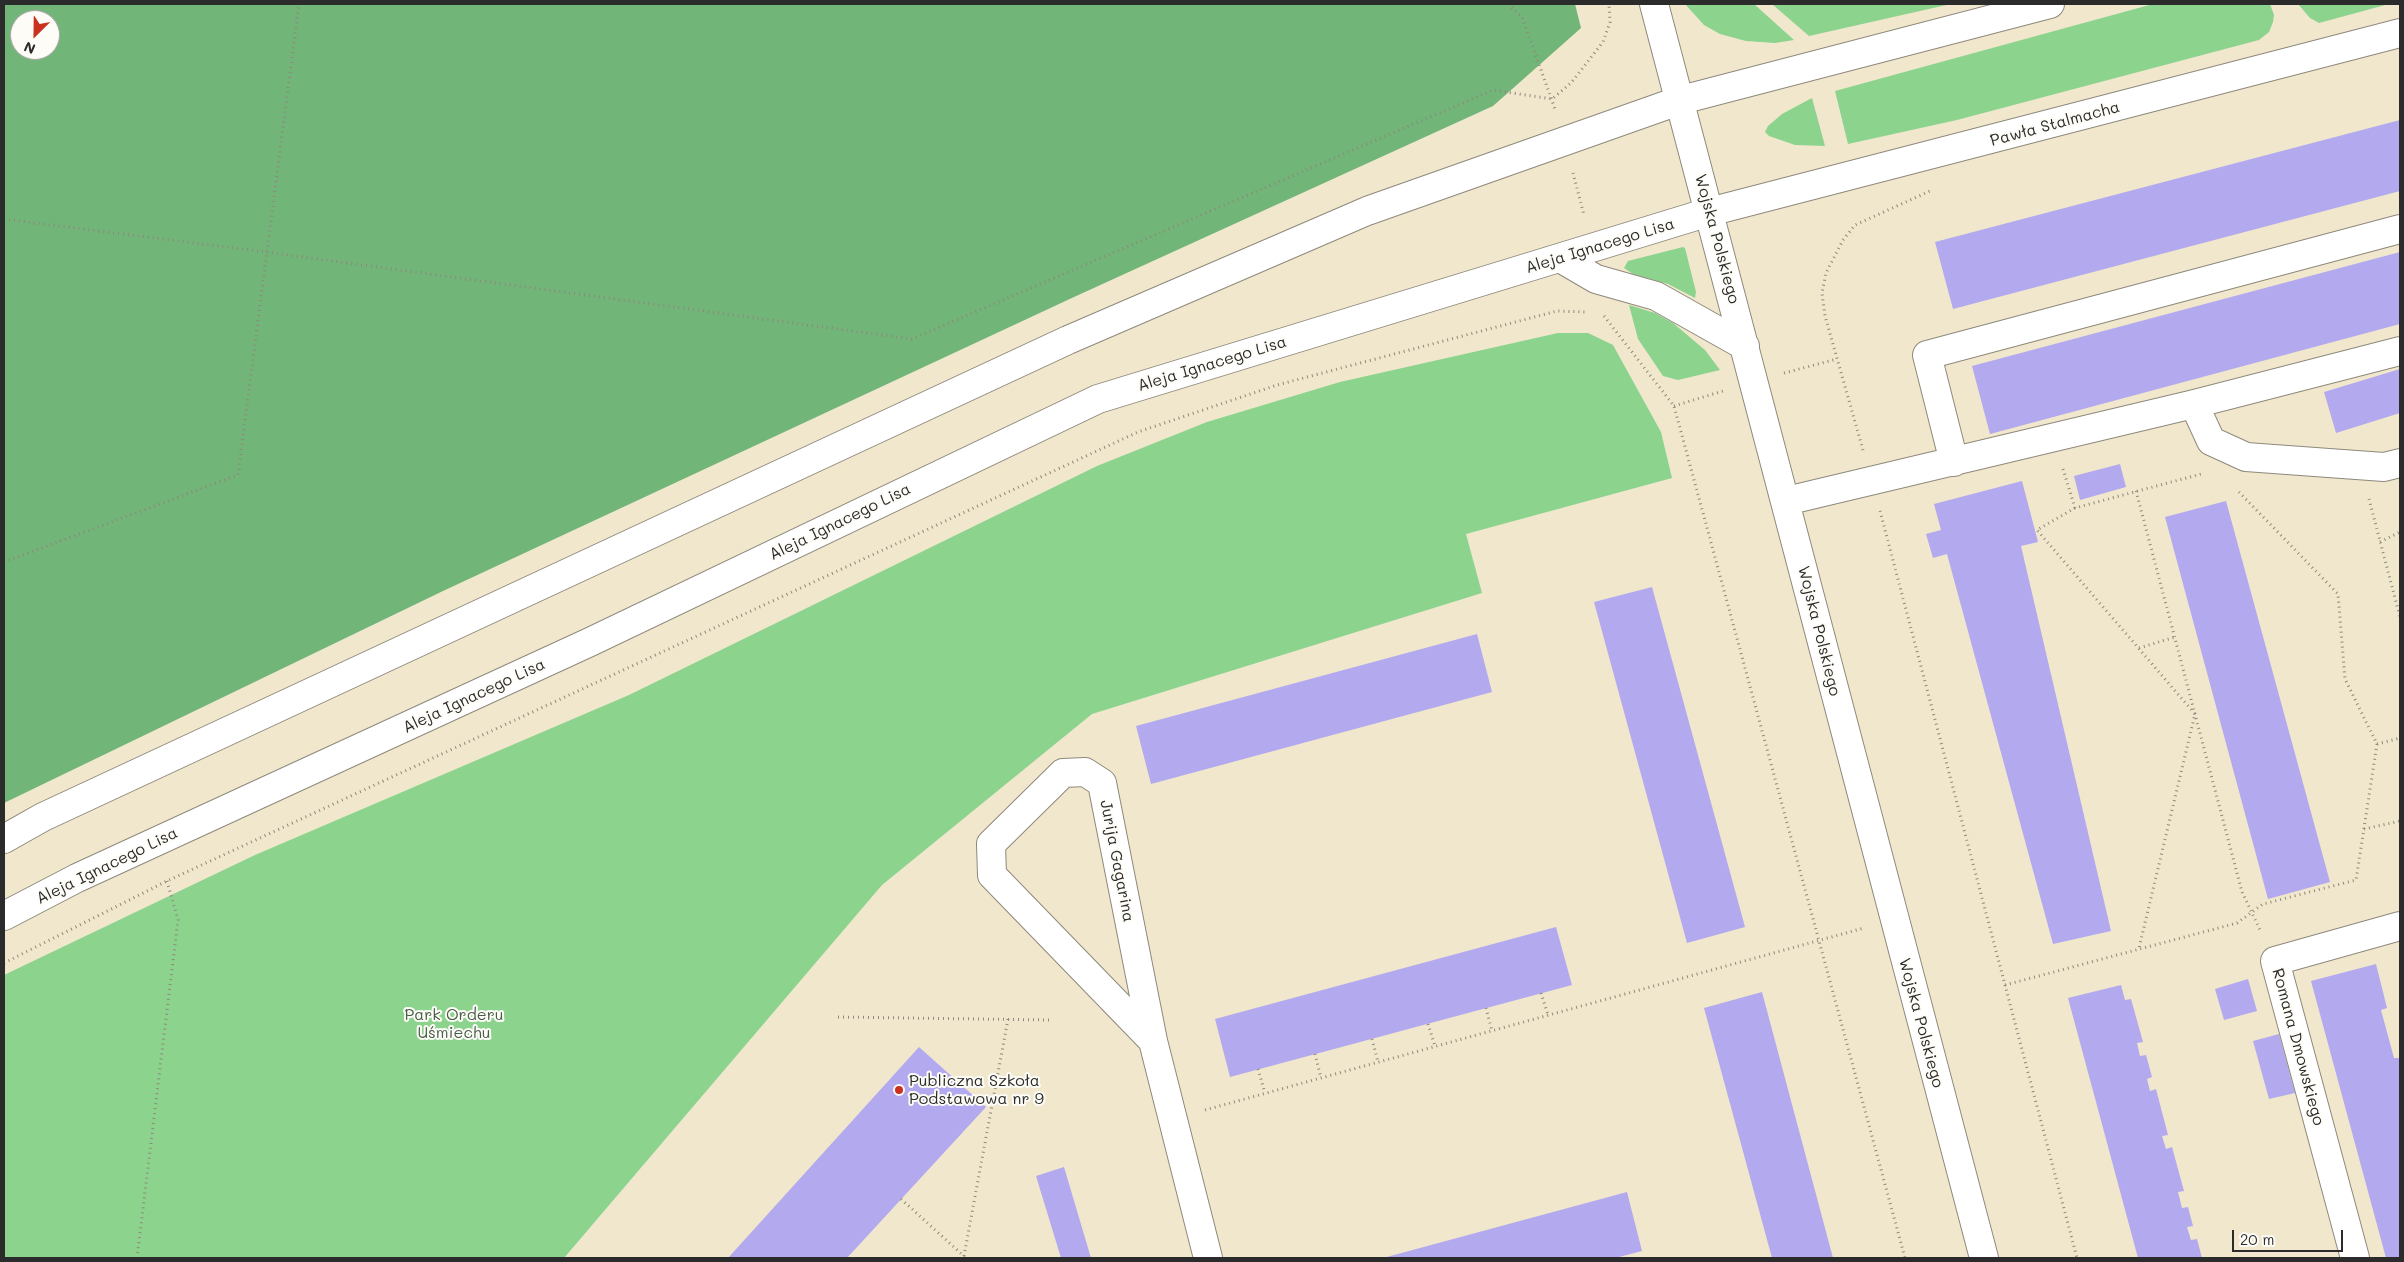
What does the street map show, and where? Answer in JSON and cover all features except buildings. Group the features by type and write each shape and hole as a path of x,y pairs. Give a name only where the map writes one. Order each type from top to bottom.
{"street":[{"name":"Wojska Polskiego","path":"1654,4 1681,100 1984,1258"},
{"path":"4,839 43,817 1068,340 1367,212 1681,100 2050,4"},
{"name":"Pawła Stalmacha","path":"1709,212 2400,33"},
{"name":"Aleja Ignacego Lisa","path":"4,916 77,878 590,642 1098,399 1709,212"},
{"path":"1954,462 1927,355 2400,229"},
{"path":"1560,258 1596,280 1656,296 1745,346"},
{"path":"1786,501 2194,404 2400,351"},
{"path":"2194,404 2211,441 2246,457 2384,467 2400,463"},
{"name":"Jurija Gagarina","path":"1153,1041 992,875 991,844 1063,773 1085,772 1102,783 1153,1041 1208,1258"},
{"name":"Romana Dmowskiego","path":"2355,1258 2275,961 2400,926"}],"path":[{"path":"4,562 238,475 299,4"},
{"path":"1508,4 1522,17 1552,99"},
{"path":"4,219 266,252 912,339 1493,90 1552,99 1571,83 1603,42 1610,22 1609,4"},
{"path":"1572,166 1585,219"},
{"path":"1930,191 1856,225 1833,257 1822,293 1831,337 1872,481 2077,1258"},
{"path":"4,963 167,881 1138,432 1277,385 1538,316 1557,311 1592,312"},
{"path":"1601,313 1674,406 1905,1258"},
{"path":"2054,437 2074,508"},
{"path":"2195,714 2037,530 2074,508 2208,472"},
{"path":"2005,985 2237,923 2263,904 2356,880 2377,744 2346,679 2338,594 2230,483"},
{"path":"2367,490 2400,617"},
{"path":"2136,491 2242,892 2275,961"},
{"path":"2380,542 2400,532"},
{"path":"2139,648 2174,637"},
{"path":"2139,948 2195,714"},
{"path":"2377,744 2400,738"},
{"path":"2364,830 2400,821"},
{"path":"137,1258 178,920 167,881"},
{"path":"1172,1119 1865,928"},
{"path":"1541,993 1548,1015"},
{"path":"1486,1008 1492,1031"},
{"path":"838,1017 1049,1020"},
{"path":"965,1257 1008,1019"},
{"path":"1428,1024 1434,1046"},
{"path":"1372,1039 1378,1062"},
{"path":"1315,1054 1321,1078"},
{"path":"1258,1069 1265,1094"},
{"path":"901,1199 965,1257"}],"green space":[{"path":"4,4 1575,4 1581,28 1493,106 1074,297 443,591 4,803"},
{"path":"1685,4 1754,4 1794,40 1775,43 1746,41 1720,34 1704,25"},
{"path":"1772,4 1951,4 1809,36"},
{"path":"2153,4 2270,4 2274,15 2269,32 2259,40 1957,120 1848,144 1835,91"},
{"path":"2298,4 2389,4 2319,23 2310,18"},
{"path":"1812,98 1825,146 1795,145 1769,136 1765,132 1768,126 1782,114"},
{"path":"1685,248 1696,292 1695,298 1668,284 1633,274 1624,268 1628,261"},
{"path":"1629,305 1655,313 1673,323 1705,350 1720,370 1678,380 1663,376 1638,339"},
{"name":"Park Orderu Uśmiechu","path":"1558,333 1588,333 1613,345 1661,432 1672,478 1466,534 1482,593 1092,714 882,885 564,1258 4,1258 4,975 255,855 629,695 1097,466 1207,422 1340,382"}],"place":[{"name":"Publiczna Szkoła Podstawowa nr 9","path":"899,1090"}]}
